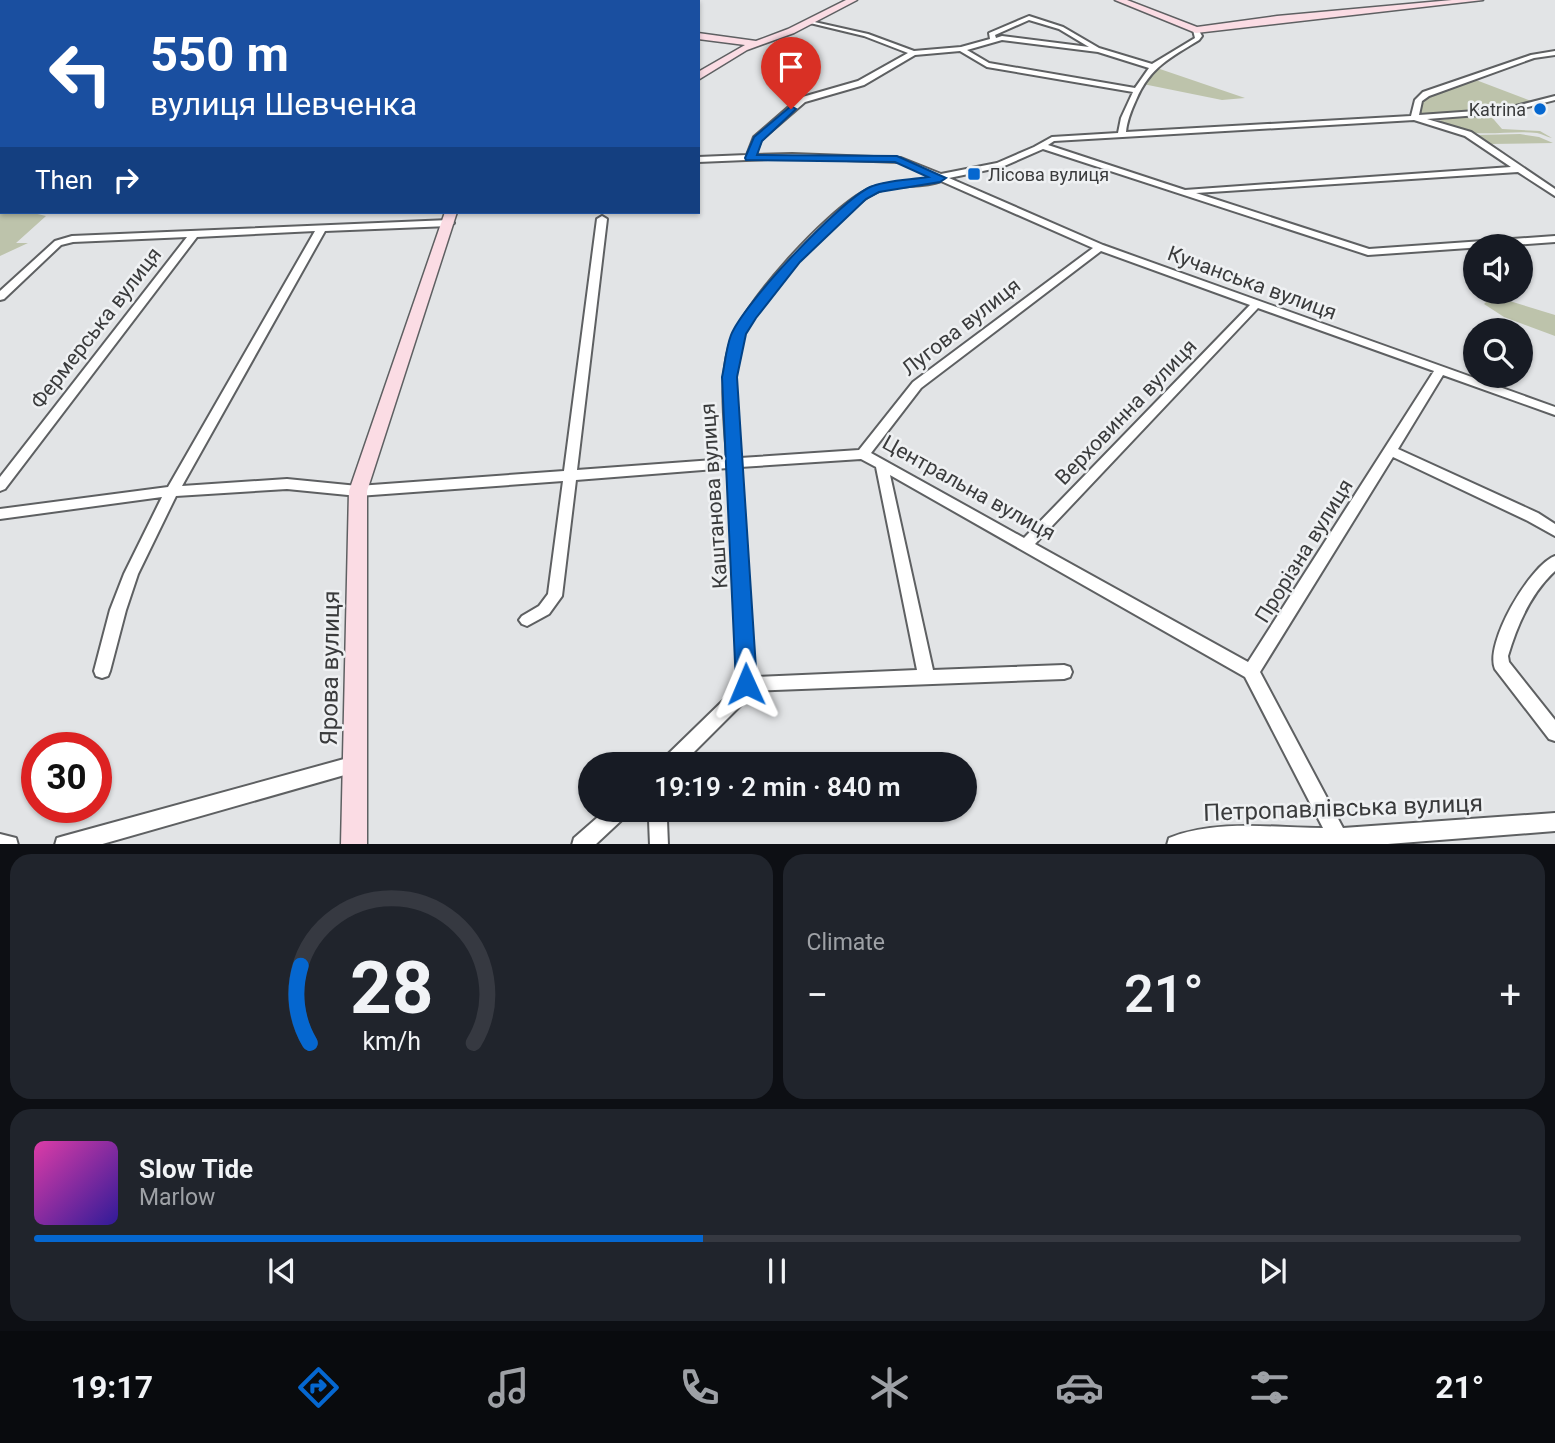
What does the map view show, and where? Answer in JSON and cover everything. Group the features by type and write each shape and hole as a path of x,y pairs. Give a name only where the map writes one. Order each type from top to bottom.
{"main road":[{"path":"700,76 738,51 812,22 853,0"},
{"path":"1119,0 1196,30 1277,19 1479,0"},
{"path":"700,36 756,43"},
{"path":"358,491 450,217"},
{"name":"Ярова вулиця","path":"354,844 358,491"}],"street":[{"path":"993,39 991,34 1029,18 1061,28 1099,50"},
{"path":"812,22 866,36 913,53"},
{"path":"1196,30 1199,36 1196,39 1152,66 1136,90 1124,121 1122,135 1504,111 1555,99"},
{"path":"750,158 757,139 802,100 853,86 913,53 961,49 993,39 1099,50 1152,66"},
{"path":"961,49 987,65 1136,90"},
{"path":"1414,118 1419,100 1426,94 1533,56 1555,53"},
{"path":"1414,118 1468,134 1555,193"},
{"name":"Каштанова вулиця","path":"746,684 729,377 738,334 750,316 795,260 862,197 875,189 999,165 1052,139 1122,135"},
{"path":"1042,146 1368,252 1555,239"},
{"name":"Кучанська вулиця","path":"700,160 897,159 1100,247 1555,411"},
{"path":"1181,191 1522,169"},
{"path":"195,233 322,228 450,217"},
{"path":"527,620 544,610 555,596 572,477 602,219"},
{"path":"102,671 118,610 131,574 172,491 322,228"},
{"name":"Фермерська вулиця","path":"0,297 58,243 67,240 195,233"},
{"name":"Фермерська вулиця","path":"0,486 195,233"},
{"name":"Лугова вулиця","path":"863,454 918,385 1100,247"},
{"name":"Верховинна вулиця","path":"1025,546 1255,305"},
{"name":"Прорізна вулиця","path":"1251,672 1440,371"},
{"path":"1391,451 1533,517 1555,531"},
{"name":"Центральна вулиця","path":"0,514 172,491 287,484 358,491 863,454 1251,672"},
{"path":"882,466 926,677"},
{"path":"1555,562 1545,570 1525,597 1500,656 1501,664 1555,733"},
{"path":"681,752 740,695 746,684 1064,672"},
{"path":"1251,672 1340,841"},
{"path":"68,844 355,764"},
{"path":"582,844 607,822"},
{"path":"658,822 659,844"},
{"name":"Петропавлівська вулиця","path":"1179,844 1199,837 1240,834 1340,841 1555,822"}],"green space":[{"path":"1154,67 1245,98 1222,100 1143,84"},
{"path":"1476,80 1531,101 1458,115 1429,115 1417,112 1424,97"},
{"path":"1489,114 1502,129 1540,131 1552,138 1525,132 1473,133 1450,127 1440,120"},
{"path":"1520,134 1539,137 1553,143 1489,144 1477,135"},
{"path":"0,214 46,216 16,243 28,243 0,256"},
{"path":"1484,304 1519,304 1555,315 1555,336 1533,328 1533,318 1504,317"}],"waterway":[{"path":"219,0 226,0"}],"place":[{"name":"Katrina","path":"1540,109"},
{"name":"Лісова вулиця","path":"974,174"}],"route":[{"path":"746,684 729,377 738,334 795,260 862,197 875,189 930,182 940,178 897,159 792,156 750,158 757,139 791,109"}]}
